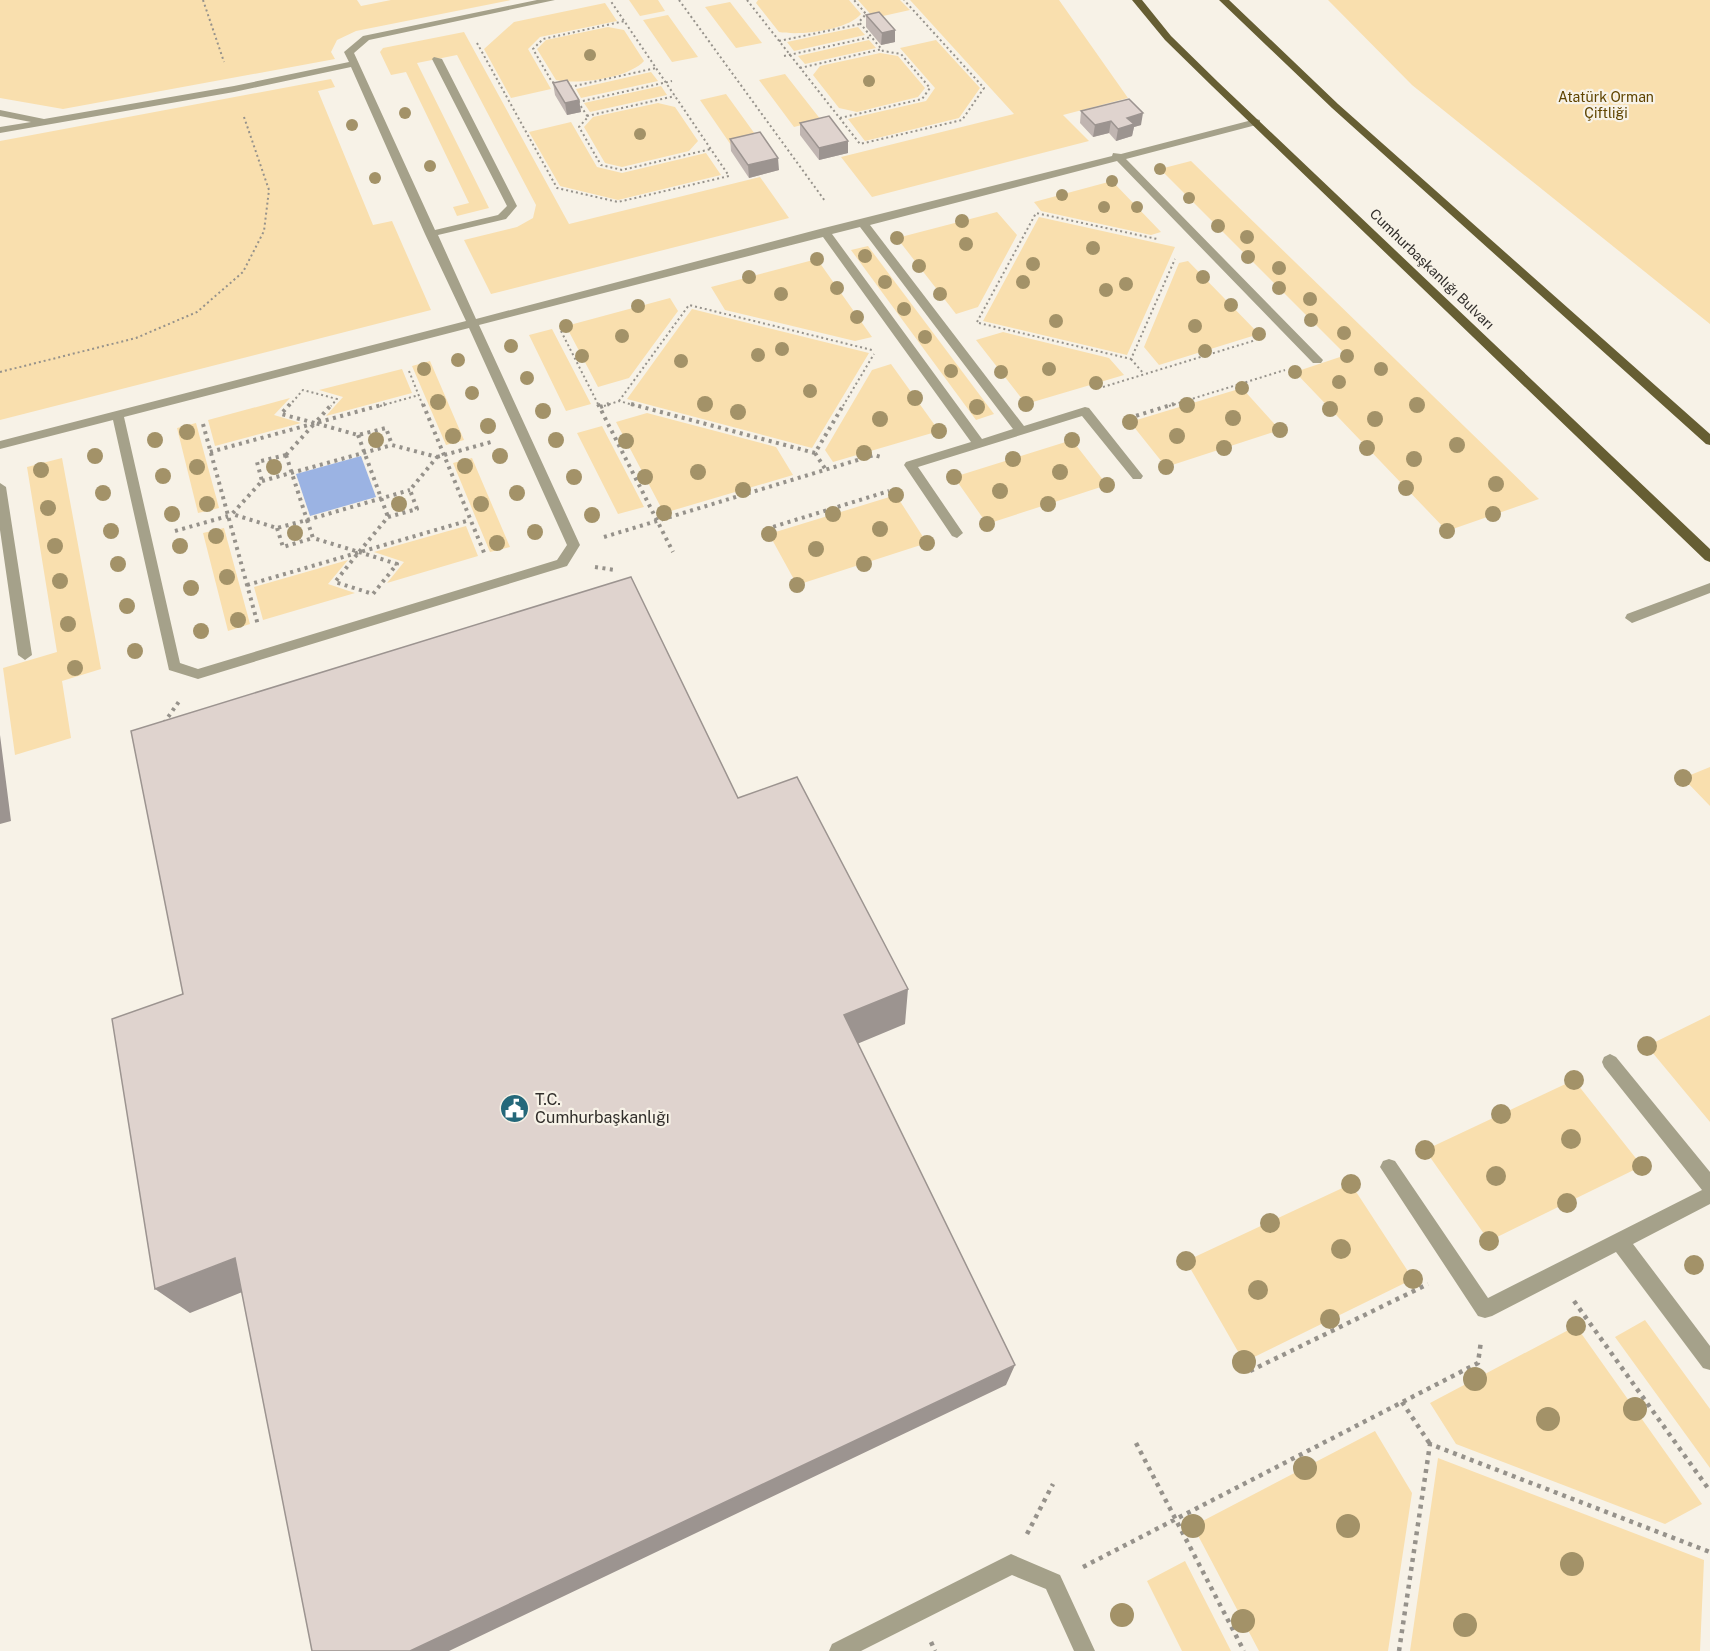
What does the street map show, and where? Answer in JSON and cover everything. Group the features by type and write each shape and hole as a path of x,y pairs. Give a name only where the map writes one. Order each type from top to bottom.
{"main road":[{"name":"Cumhurbaşkanlığı Bulvarı","path":"1137,0 1168,38 1710,556"},
{"path":"1224,0 1319,91 1710,441"}],"lane":[{"path":"118,415 174,666 198,674 562,563 574,545 430,234 349,52 366,38 550,0"},
{"path":"430,234 502,217 513,206 437,59"},
{"path":"0,130 234,89 354,64"},
{"path":"0,113 48,122"},
{"path":"0,445 1117,155 1256,122"},
{"path":"1117,155 1317,360"},
{"path":"862,222 1021,431"},
{"path":"824,231 979,444"},
{"path":"957,534 910,465 1085,411 1137,476"},
{"path":"0,487 25,655"},
{"path":"1632,618 1710,588"},
{"path":"1610,1062 1710,1186"},
{"path":"1389,1167 1485,1309 1710,1196"},
{"path":"1620,1242 1710,1361"},
{"path":"839,1651 1011,1564 1053,1582 1085,1651"}],"path":[{"path":"0,372 136,338 197,312 243,272 264,231 269,190 203,0"},
{"path":"463,18 557,188 618,202 729,176 610,0"},
{"path":"679,0 844,226"},
{"path":"747,0 860,144 962,120 984,88 904,0"},
{"path":"779,41 860,24 866,14 854,0"},
{"path":"625,21 543,39 533,49 552,82 570,87 656,68"},
{"path":"860,24 882,50"},
{"path":"784,56 871,36"},
{"path":"800,68 882,50 901,54 930,88 922,99 840,118"},
{"path":"578,102 672,81"},
{"path":"570,87 587,116"},
{"path":"675,96 587,116 579,127 601,165 622,170 711,149"},
{"path":"1144,374 1131,359 976,322 1036,213 1159,240"},
{"path":"1131,359 1176,255"},
{"path":"547,303 674,552"},
{"path":"619,401 689,305 876,351 815,453"},
{"path":"1095,389 1288,331"},
{"path":"397,342 496,583"},
{"path":"1097,427 1317,360"},
{"path":"262,481 257,462 286,455 315,423 337,399 303,390 281,414 315,423 358,435 386,428 392,445"},
{"path":"195,395 230,515 265,654"},
{"path":"210,452 419,395"},
{"path":"600,406 619,401 815,453 826,470"},
{"path":"146,539 230,515 262,481 292,472 392,445 437,457 522,433"},
{"path":"358,435 388,517"},
{"path":"286,455 313,538"},
{"path":"574,545 657,522 874,455"},
{"path":"230,515 277,528 381,499 410,490 437,457"},
{"path":"766,529 921,481"},
{"path":"277,528 283,547 313,538 359,552 397,564 373,594 335,582 359,552 388,517 417,509 410,490"},
{"path":"247,585 470,520"},
{"path":"159,729 198,674"},
{"path":"1250,1371 1458,1269"},
{"path":"1554,1274 1710,1491"},
{"path":"1053,1582 1478,1363"},
{"path":"1402,1402 1430,1444 1710,1552"},
{"path":"1136,1443 1244,1651"},
{"path":"1399,1651 1430,1444"},
{"path":"1011,1564 1053,1484"}],"green space":[{"path":"0,0 357,0 361,6 391,0 511,0 356,31 337,40 331,52 335,59 63,109 0,98"},
{"path":"629,0 658,0 665,11 640,16"},
{"path":"758,0 849,0 861,14 855,20 835,28 799,33 779,32 756,3"},
{"path":"858,0 900,0 910,10 874,18"},
{"path":"910,0 1059,0 1128,98 1063,115 1089,141 872,197 841,157 1014,114"},
{"name":"Atatürk Orman Çiftliği","path":"1328,0 1710,0 1710,324 1412,85"},
{"path":"730,2 762,43 736,48 705,7"},
{"path":"605,3 617,21 540,37 528,49 551,89 511,98 484,49 514,22"},
{"path":"668,15 698,57 672,62 643,20"},
{"path":"608,27 624,30 644,61 627,72 603,79 577,82 556,80 537,49 546,40"},
{"path":"858,27 865,35 794,51 787,42"},
{"path":"464,32 569,224 760,177 789,218 491,294 464,240 517,227 533,218 536,205 457,55 417,63 489,208 457,216 453,207 469,203 406,72 391,75 380,52 383,48"},
{"path":"869,40 876,48 805,64 798,56"},
{"path":"936,40 980,88 959,118 865,141 848,119 926,101 935,88 900,48"},
{"path":"880,53 898,56 925,88 918,97 857,112 839,108 813,75 820,66"},
{"path":"651,72 658,81 581,98 576,89"},
{"path":"785,74 821,120 794,127 759,80"},
{"path":"331,79 335,87 318,91 373,225 392,221 431,310 0,420 0,141"},
{"path":"661,86 667,95 590,112 584,103"},
{"path":"726,94 760,141 733,148 700,100"},
{"path":"658,103 675,107 698,141 689,151 622,167 605,163 584,127 593,117"},
{"path":"571,122 597,167 622,173 706,153 721,175 618,200 560,186 529,132"},
{"path":"1191,161 1539,499 1447,531 1295,372 1346,355 1160,169"},
{"path":"1112,181 1161,232 1151,235 1041,211 1034,202"},
{"path":"997,212 1017,235 978,307 956,314 897,238"},
{"path":"1039,217 1175,247 1127,355 983,321"},
{"path":"868,246 994,414 976,420 851,250"},
{"path":"817,259 872,337 855,341 725,310 711,287"},
{"path":"1188,261 1259,334 1159,365 1144,347 1179,263"},
{"path":"670,298 678,311 629,378 598,387 566,326"},
{"path":"692,309 869,353 812,448 627,399"},
{"path":"552,329 591,404 566,411 529,335"},
{"path":"1003,332 1109,358 1124,375 1026,404 976,340"},
{"path":"430,361 464,440 446,445 412,366"},
{"path":"891,364 939,431 833,462 825,450 872,370"},
{"path":"402,369 412,393 326,416 343,397 319,390"},
{"path":"1242,388 1280,430 1166,467 1130,422"},
{"path":"290,398 274,415 301,423 215,446 208,420"},
{"path":"647,413 776,447 793,475 664,513 616,422"},
{"path":"196,423 219,508 198,513 177,428"},
{"path":"602,426 644,507 618,514 577,433"},
{"path":"1072,440 1107,485 987,524 954,477"},
{"path":"62,458 101,669 62,681 71,738 15,755 3,668 57,652 27,467"},
{"path":"472,458 510,547 490,552 453,463"},
{"path":"896,495 927,543 797,585 769,534"},
{"path":"466,526 478,556 387,583 404,562 374,552"},
{"path":"224,528 250,624 228,631 203,533"},
{"path":"348,560 328,584 355,593 263,620 254,587"},
{"path":"1710,767 1710,806 1683,778"},
{"path":"1710,1015 1710,1122 1647,1046"},
{"path":"1574,1080 1642,1166 1489,1241 1425,1150"},
{"path":"1351,1184 1413,1279 1244,1362 1186,1261"},
{"path":"1645,1320 1710,1409 1710,1468 1615,1337"},
{"path":"1576,1326 1702,1504 1665,1524 1456,1444 1430,1403"},
{"path":"1375,1431 1412,1493 1388,1651 1259,1651 1193,1526"},
{"path":"1438,1458 1704,1560 1700,1651 1410,1651"},
{"path":"1185,1561 1231,1651 1182,1651 1147,1581"}],"water":[{"path":"361,456 376,497 310,516 296,474"}],"building":[{"path":"879,12 895,30 882,33 866,15"},
{"path":"567,80 579,100 565,103 553,83"},
{"path":"1129,99 1143,113 1127,118 1134,124 1118,129 1111,121 1095,125 1081,111"},
{"path":"829,116 848,141 819,148 800,123"},
{"path":"760,132 778,158 748,165 730,139"},
{"name":"T.C. Cumhurbaşkanlığı","path":"631,577 738,798 797,777 908,989 844,1015 1015,1365 410,1651 312,1651 235,1258 155,1289 112,1019 183,994 131,731"}],"place":[{"name":"T.C. Cumhurbaşkanlığı","path":"514,1108"}]}
